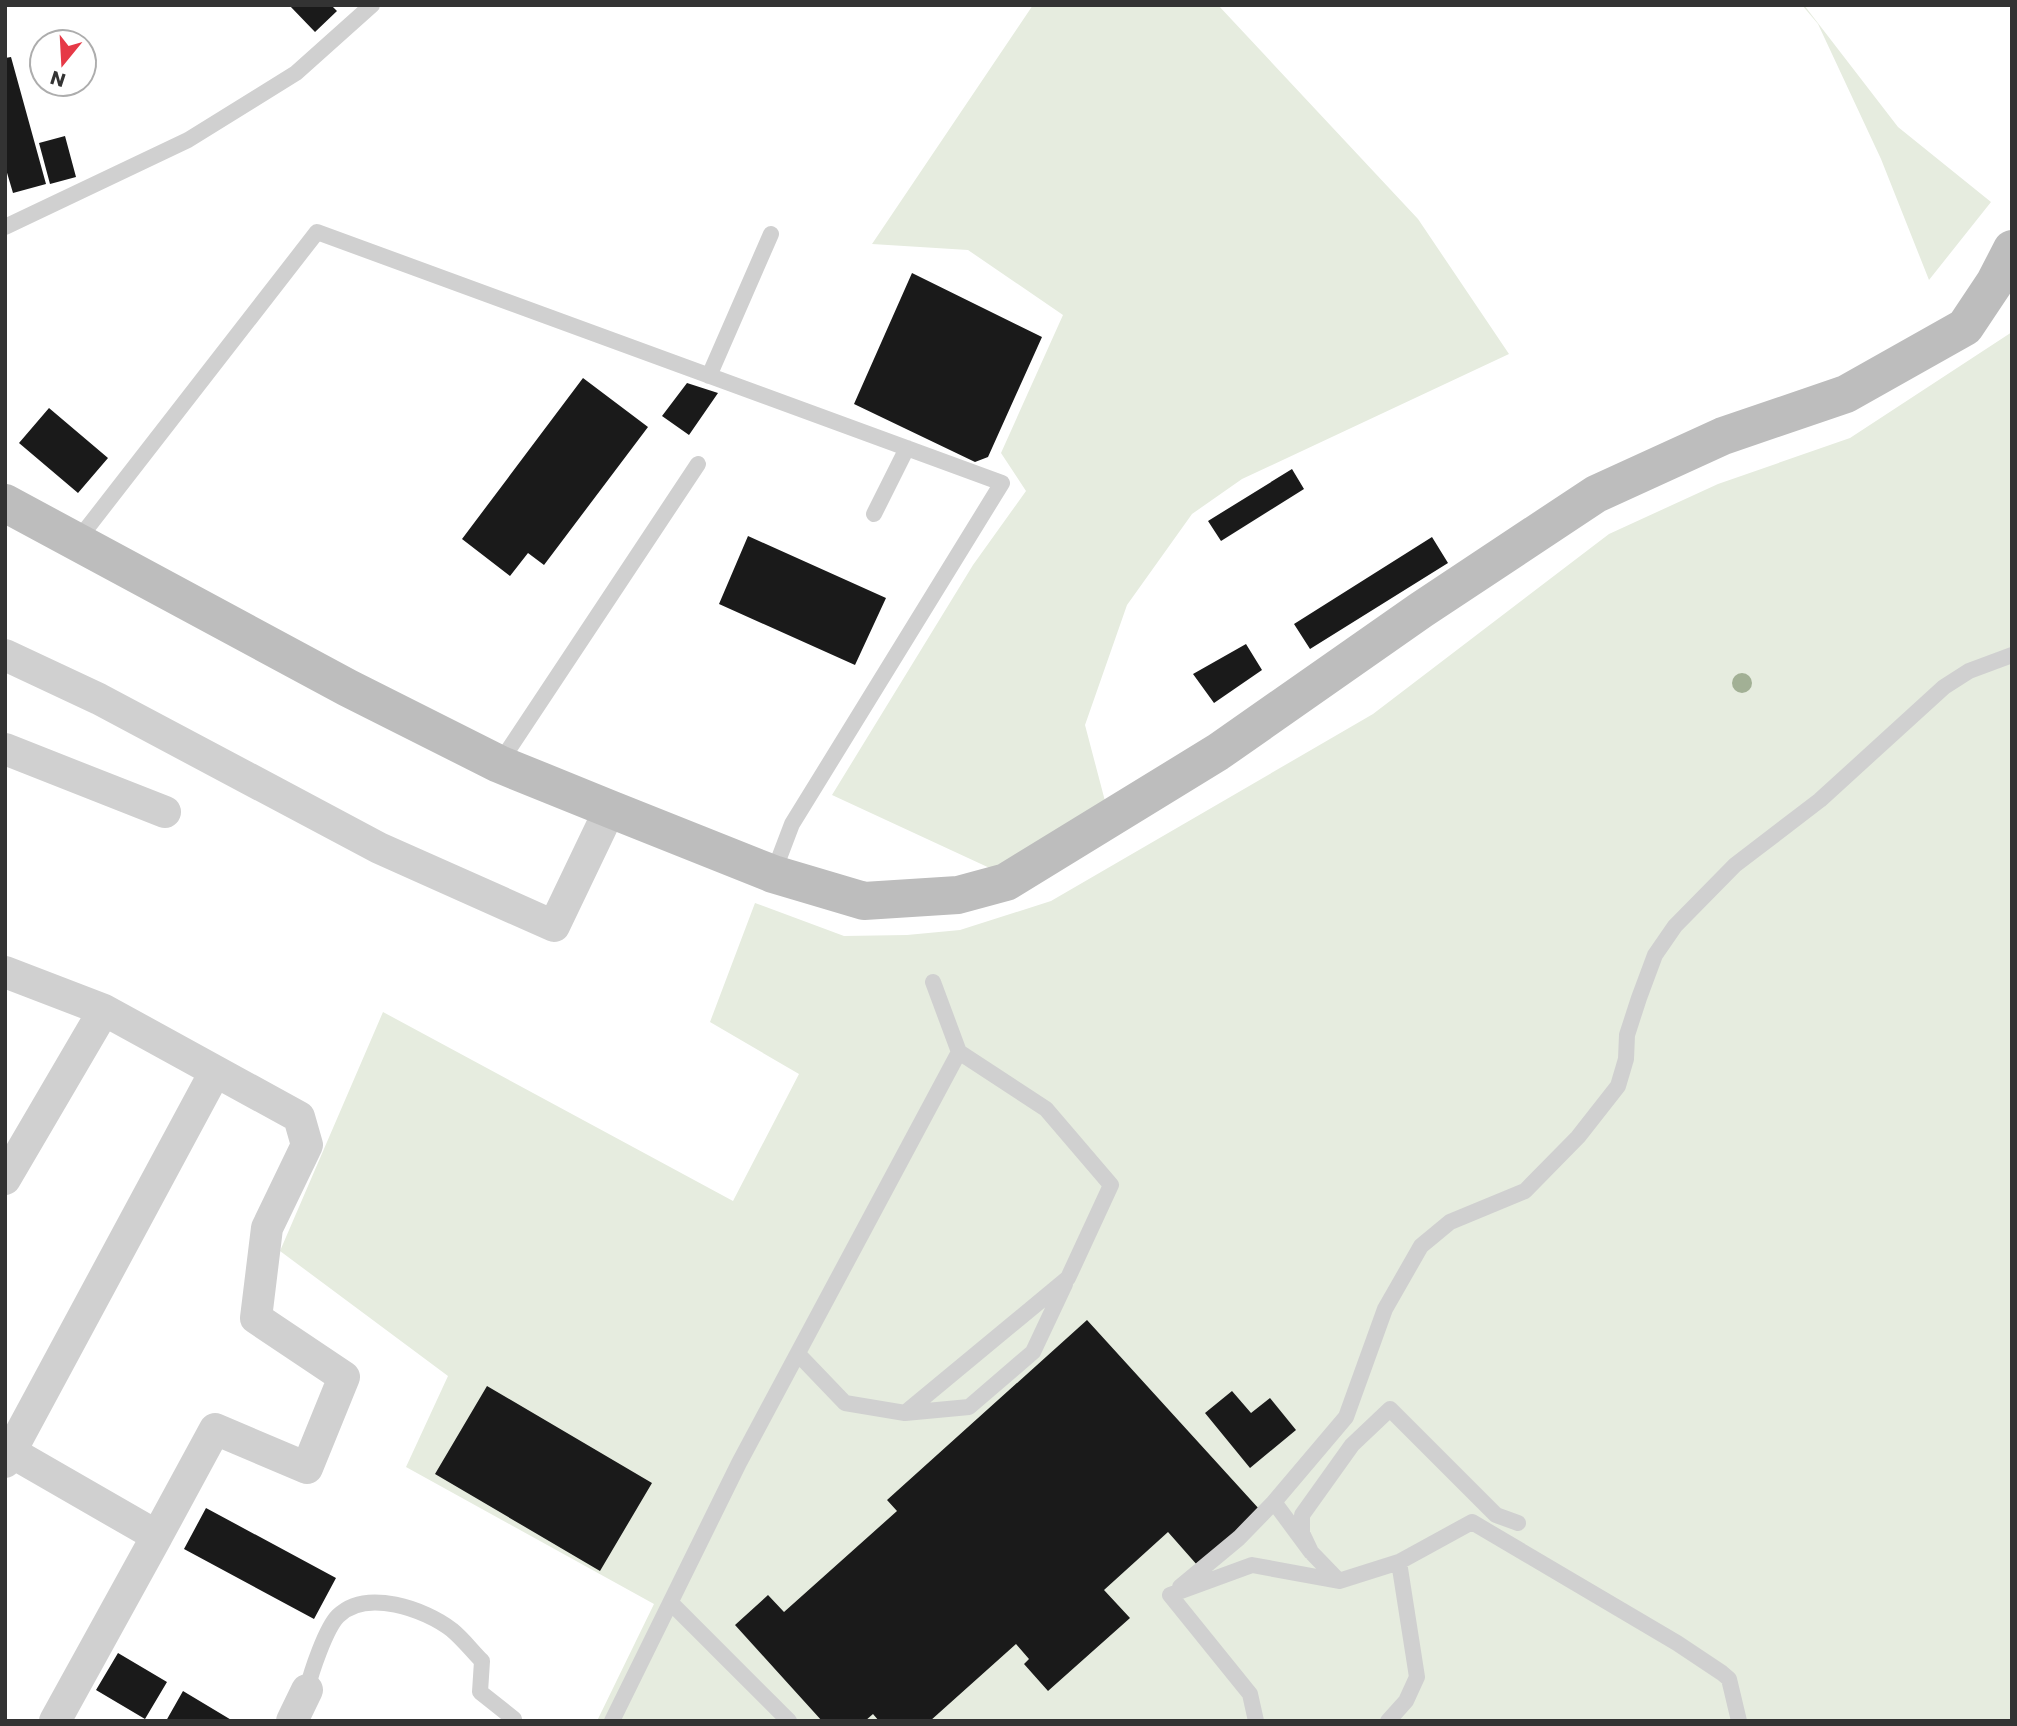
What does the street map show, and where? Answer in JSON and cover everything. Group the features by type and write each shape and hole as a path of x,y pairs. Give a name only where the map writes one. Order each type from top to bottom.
{"street":[{"path":"5,503 348,688 499,764 773,874 864,901 958,895 1006,881 1218,752 1420,610 1596,494 1723,436 1846,394 1965,327 1995,282 2012,249"},
{"path":"5,655 99,699 379,848 554,926 610,809"},
{"path":"5,749 165,812"},
{"path":"5,972 104,1010 299,1117 307,1145 267,1228 256,1318 344,1377 306,1468 215,1429 55,1721"},
{"path":"5,1179 104,1010"},
{"path":"156,1536 8,1457 215,1072"},
{"path":"292,1721 307,1690"}],"lane":[{"path":"6,224 188,140 296,73 372,5"},
{"path":"77,541 317,232 1002,483 792,824 773,874"},
{"path":"709,376 771,234"},
{"path":"874,514 907,448"},
{"path":"499,764 698,464"},
{"path":"1170,1595 1238,1538 1274,1502 1346,1417 1385,1309 1422,1245 1450,1222 1525,1191 1578,1138 1618,1086 1639,998 1655,955 1675,926 1735,865 1820,800 1944,687 1969,671 2012,655"},
{"path":"797,1354 845,1403 905,1413 970,1407 1033,1352 1111,1185 1046,1109 960,1052 933,982"},
{"path":"612,1721 739,1463 960,1052"},
{"path":"905,1413 1068,1278"},
{"path":"1311,1552 1302,1533 1302,1516 1352,1445 1390,1409 1496,1516 1518,1523"},
{"path":"1274,1502 1311,1552 1339,1581"},
{"path":"1170,1595 1252,1565 1339,1581 1399,1562 1472,1522 1496,1516"},
{"path":"1472,1522 1677,1643 1729,1679 1739,1721"},
{"path":"1388,1721 1406,1701 1417,1677 1399,1562"},
{"path":"1170,1595 1250,1694 1256,1721"},
{"path":"307,1690 310,1674 337,1617 356,1604 388,1603 420,1612 452,1630 482,1661 480,1692 514,1718"},
{"path":"671,1603 789,1721"}],"shaded area":[{"path":"1033,5 1218,5 1418,219 1509,354 1242,479 1192,514 1127,605 1085,725 1105,801 994,870 832,795 973,565 1026,491 1001,453 1063,315 968,250 872,244"},
{"path":"1804,5 1898,127 1991,202 1929,280 1881,159 1818,24"},
{"path":"2012,332 2012,1721 597,1721 654,1604 406,1467 448,1376 280,1251 383,1012 733,1201 799,1074 710,1022 755,903 844,936 907,935 960,930 1051,901 1373,714 1609,534 1718,484 1850,438"}],"building":[{"path":"289,5 331,5 337,11 315,32"},
{"path":"11,57 46,184 13,193 5,166 5,58"},
{"path":"65,136 76,177 50,184 39,143"},
{"path":"912,273 1042,337 988,457 975,462 854,404"},
{"path":"583,378 648,427 544,565 528,553 510,576 462,539"},
{"path":"687,383 718,393 689,435 662,416"},
{"path":"49,408 108,458 78,493 19,443"},
{"path":"1292,469 1304,489 1221,541 1208,521"},
{"path":"748,536 886,598 855,665 719,604"},
{"path":"1432,537 1448,563 1310,649 1294,624"},
{"path":"1246,644 1262,670 1214,703 1193,674"},
{"path":"1087,1320 1260,1510 1198,1566 1168,1532 1104,1590 1130,1618 1048,1691 1024,1664 1029,1659 1016,1644 930,1721 879,1721 873,1714 865,1721 822,1721 735,1625 768,1595 784,1612 897,1511 887,1500"},
{"path":"487,1386 652,1483 600,1571 435,1474"},
{"path":"1232,1391 1251,1413 1270,1398 1296,1430 1250,1468 1205,1413"},
{"path":"206,1508 336,1578 314,1619 184,1549"},
{"path":"118,1653 167,1682 145,1719 96,1690"},
{"path":"183,1691 233,1721 166,1721"}]}
